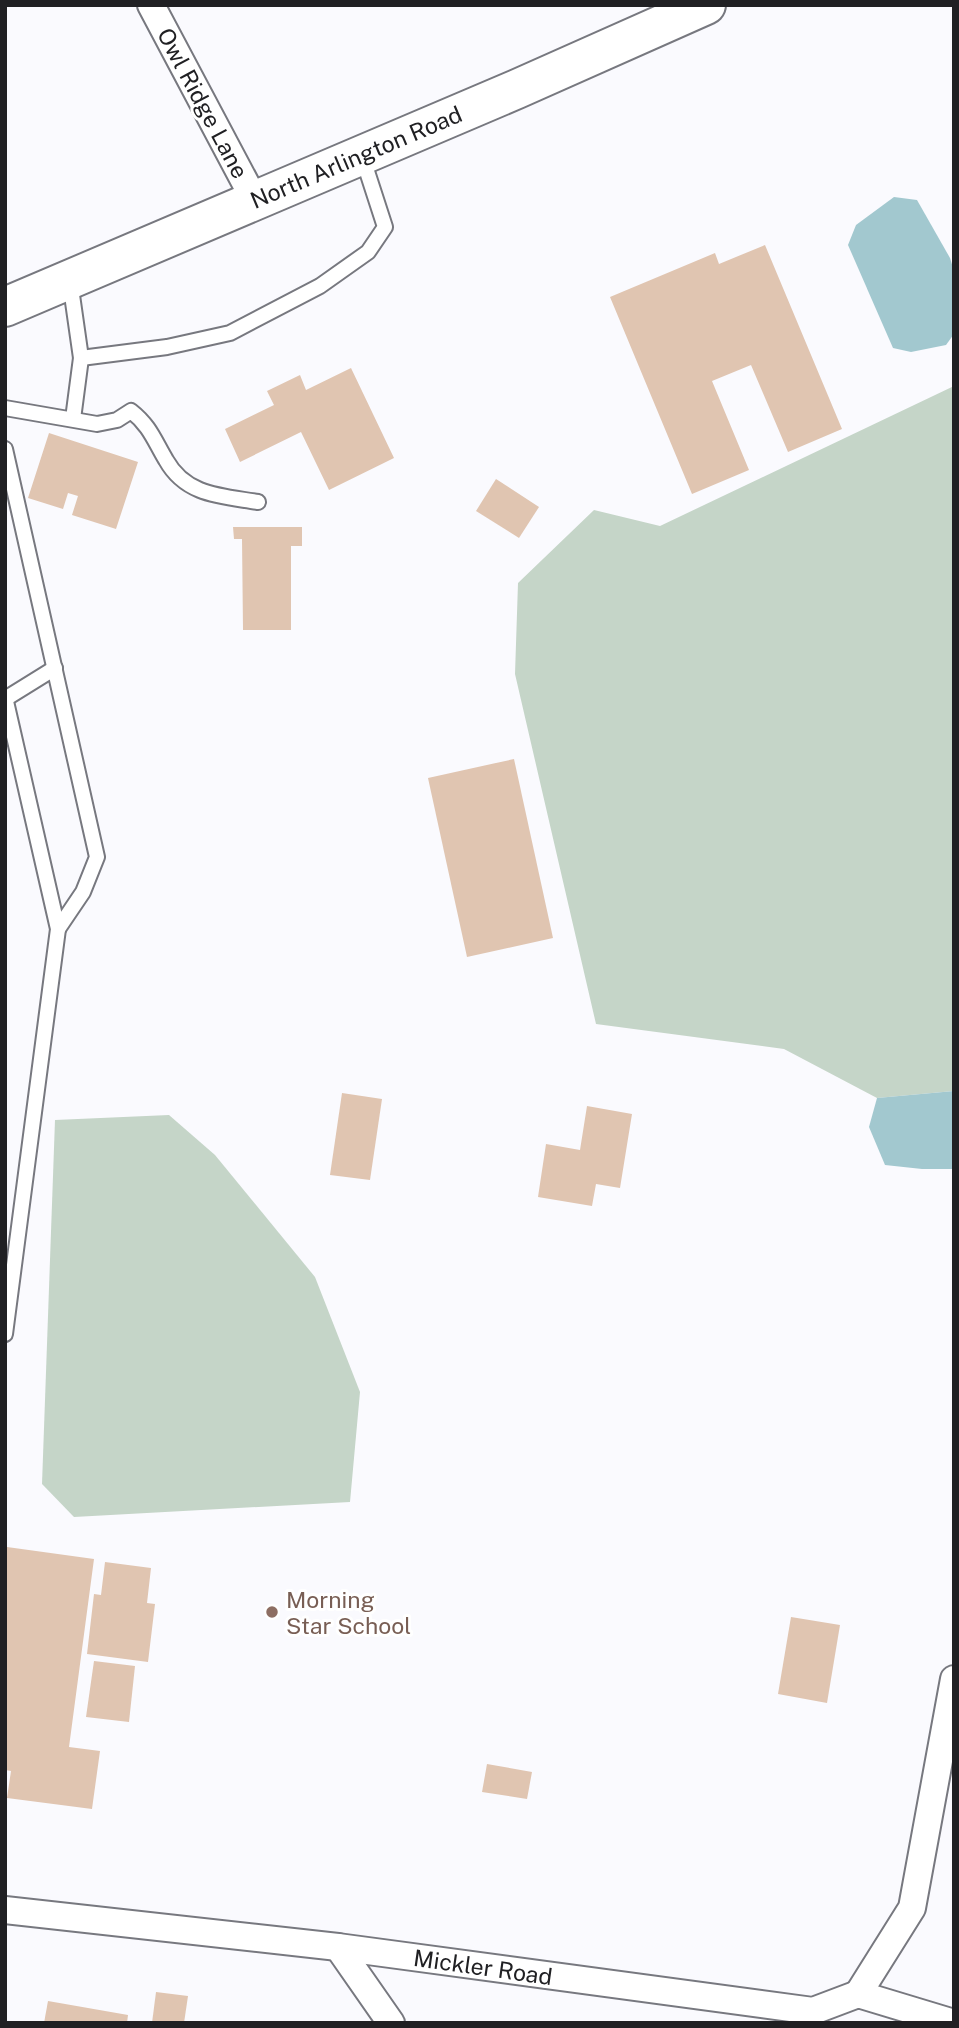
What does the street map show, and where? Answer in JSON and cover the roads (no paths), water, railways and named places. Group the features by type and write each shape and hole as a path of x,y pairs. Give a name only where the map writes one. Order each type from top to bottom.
{"main road":[{"name":"North Arlington Road","path":"5,307 706,5"}],"street":[{"name":"Owl Ridge Lane","path":"151,5 255,201"},
{"path":"954,1679 912,1908 858,1994 954,2023"},
{"name":"Mickler Road","path":"5,1910 338,1947 813,2011 858,1994"},
{"path":"338,1947 391,2023"}],"lane":[{"path":"81,358 167,347 230,333 330,279 368,252 385,227 361,155"},
{"path":"69,279 81,358 73,419"},
{"path":"5,408 97,424 117,420 131,411 146,422 177,478 191,487 212,494 258,502"},
{"path":"5,449 97,857 83,892 58,929"},
{"path":"5,1334 58,929 5,699 55,668"}],"water":[{"path":"894,197 917,200 950,258 954,271 954,334 946,345 911,352 893,348 848,245 856,225"},
{"path":"954,1091 954,1169 885,1165 869,1127 877,1098"}],"place":[{"name":"Morning Star School","path":"272,1612"}]}
